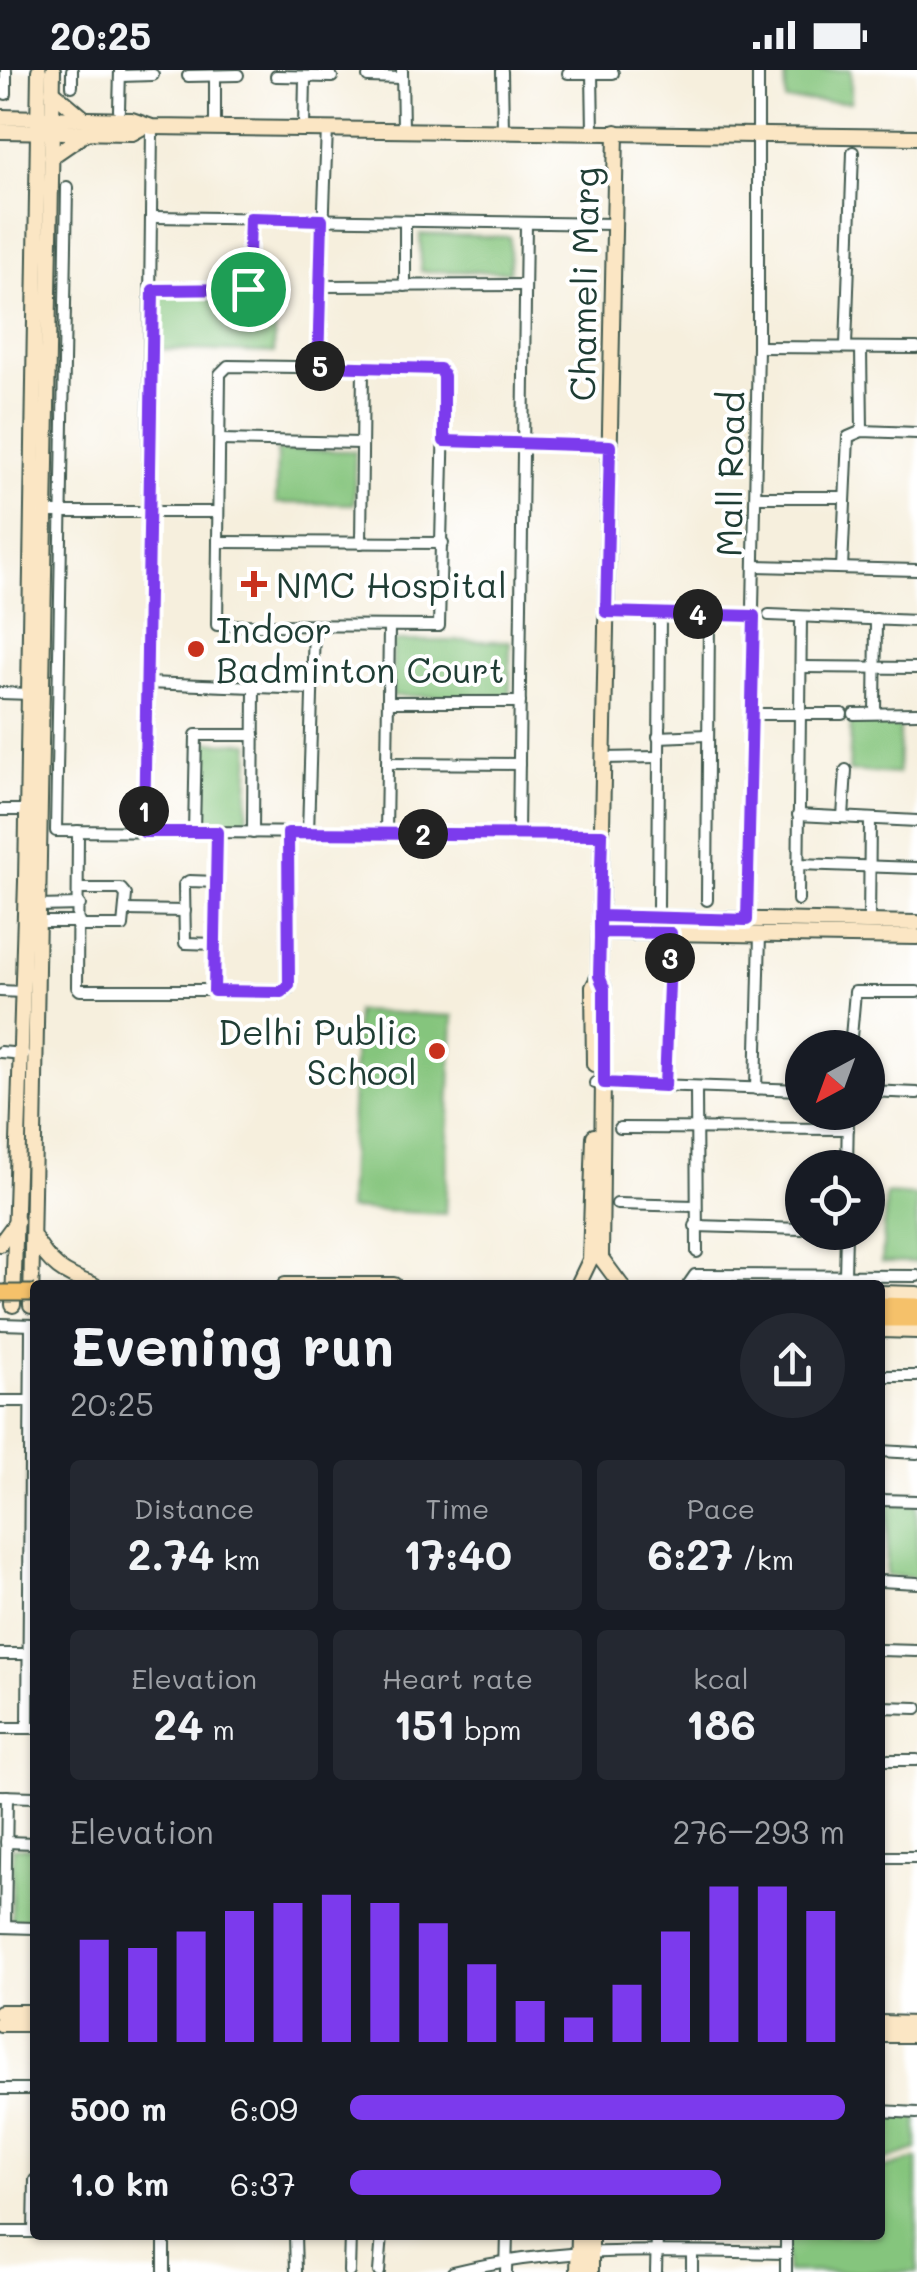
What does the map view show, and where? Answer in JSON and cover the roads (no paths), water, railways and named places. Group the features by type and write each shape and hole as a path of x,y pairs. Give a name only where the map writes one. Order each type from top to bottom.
{"main road":[{"path":"0,1293 27,1293"},
{"path":"4,1304 27,1293"},
{"path":"885,1305 917,1306"},
{"path":"885,1319 917,1319"}],"street":[{"path":"6,70 6,94"},
{"path":"27,1293 32,1236 23,992 32,881 45,125 45,92 38,70"},
{"path":"7,124 45,92 53,70"},
{"path":"72,70 72,86"},
{"name":"Mall Road","path":"756,1088 751,930 758,70"},
{"path":"502,71 503,131"},
{"path":"568,72 612,73"},
{"path":"119,110 120,73 153,75"},
{"path":"592,73 592,132"},
{"path":"368,78 402,74 403,129"},
{"path":"188,76 238,76"},
{"path":"215,76 215,127"},
{"path":"276,76 332,77"},
{"path":"304,128 305,78"},
{"path":"45,92 86,126"},
{"path":"7,124 86,126 132,133 148,127 215,127 917,137"},
{"path":"7,124 44,156"},
{"path":"44,156 86,126"},
{"path":"144,832 154,217 148,127"},
{"path":"318,366 326,128"},
{"name":"Chameli Marg","path":"616,132 599,976 593,987 599,1083 601,1258 617,1280"},
{"path":"846,346 853,152"},
{"path":"67,187 56,831 602,835"},
{"path":"154,217 614,224"},
{"path":"153,290 248,289 250,218"},
{"path":"405,221 405,286"},
{"path":"518,834 526,223"},
{"path":"320,286 525,286"},
{"path":"758,347 917,348"},
{"path":"861,348 862,431"},
{"path":"318,366 440,369 444,376 442,622 434,629 217,625 224,368 318,366"},
{"path":"362,543 363,366"},
{"path":"842,568 845,443 854,432 917,433"},
{"path":"220,440 362,443"},
{"path":"444,441 610,446"},
{"path":"756,496 844,496"},
{"path":"38,512 218,512"},
{"path":"218,542 443,544"},
{"path":"755,566 917,570"},
{"path":"606,612 754,616"},
{"path":"658,908 660,613"},
{"path":"706,900 709,614"},
{"path":"768,615 917,621"},
{"path":"798,900 802,617"},
{"path":"875,713 876,619"},
{"path":"308,833 314,627"},
{"path":"386,834 389,628"},
{"path":"801,667 917,668"},
{"path":"146,683 312,689"},
{"path":"253,832 254,687"},
{"path":"0,693 35,694"},
{"path":"27,1293 17,1221 38,914 26,810 35,694"},
{"path":"388,702 520,702"},
{"path":"752,714 917,713"},
{"path":"194,832 196,735 254,734"},
{"path":"658,737 708,735"},
{"path":"603,758 658,757"},
{"path":"387,763 519,764"},
{"path":"843,817 846,770"},
{"path":"0,810 26,810"},
{"path":"798,815 917,822"},
{"path":"869,922 870,819"},
{"path":"78,831 80,990 131,987 282,992 289,985 288,833"},
{"path":"214,991 217,832"},
{"path":"798,864 917,868"},
{"path":"216,944 185,943 186,882 217,882"},
{"path":"38,914 79,924 123,926 126,910 122,890 80,889"},
{"path":"38,914 80,905"},
{"path":"126,910 186,911"},
{"path":"600,924 671,933 917,923"},
{"path":"600,924 917,937"},
{"path":"665,1086 671,933"},
{"path":"0,991 23,992"},
{"path":"851,1030 854,992 917,992"},
{"path":"0,1052 28,1054"},
{"path":"599,1083 785,1089"},
{"name":"Chameli Marg","path":"580,1280 590,1260 599,1083"},
{"path":"696,1087 696,1252"},
{"path":"885,1092 917,1093"},
{"path":"620,1128 785,1129"},
{"path":"617,1204 695,1206"},
{"path":"0,1244 17,1221"},
{"path":"695,1226 785,1229"},
{"path":"32,1236 47,1262 80,1280"},
{"path":"846,1250 846,1276"},
{"path":"692,1280 695,1275 917,1276"},
{"path":"885,1294 917,1294"},
{"path":"0,1324 30,1325"},
{"path":"885,1330 917,1331"},
{"path":"885,1376 917,1376"},
{"path":"0,1401 30,1402"},
{"path":"885,1451 917,1452"},
{"path":"885,1500 917,1501"},
{"path":"885,1581 917,1583"},
{"path":"30,1585 30,1691"},
{"path":"885,1650 917,1651"},
{"path":"0,1654 28,1654"},
{"path":"885,1707 917,1708"},
{"path":"0,1728 30,1728"},
{"path":"885,1760 917,1760"},
{"path":"30,1796 4,1796 2,1927 30,1928"},
{"path":"6,1842 30,1843"},
{"path":"885,1857 917,1857"},
{"path":"0,2012 30,2012"},
{"path":"0,2024 30,2024"},
{"path":"885,2024 917,2024"},
{"path":"885,2034 917,2035"},
{"path":"0,2089 30,2089"},
{"path":"885,2111 917,2113"},
{"path":"0,2232 30,2232"},
{"path":"164,2240 164,2272"},
{"path":"295,2240 296,2272"},
{"path":"350,2240 350,2272"},
{"path":"379,2272 382,2240"},
{"path":"506,2272 507,2240"},
{"path":"656,2272 657,2240"},
{"path":"786,2240 786,2272"},
{"path":"578,2272 583,2245"},
{"path":"583,2245 591,2272"},
{"path":"453,2272 583,2245 657,2251 786,2253"},
{"path":"692,2252 692,2272"}],"place":[{"name":"NMC Hospital","path":"254,584"},
{"name":"Indoor Badminton Court","path":"196,649"},
{"name":"Delhi Public School","path":"437,1051"}]}
